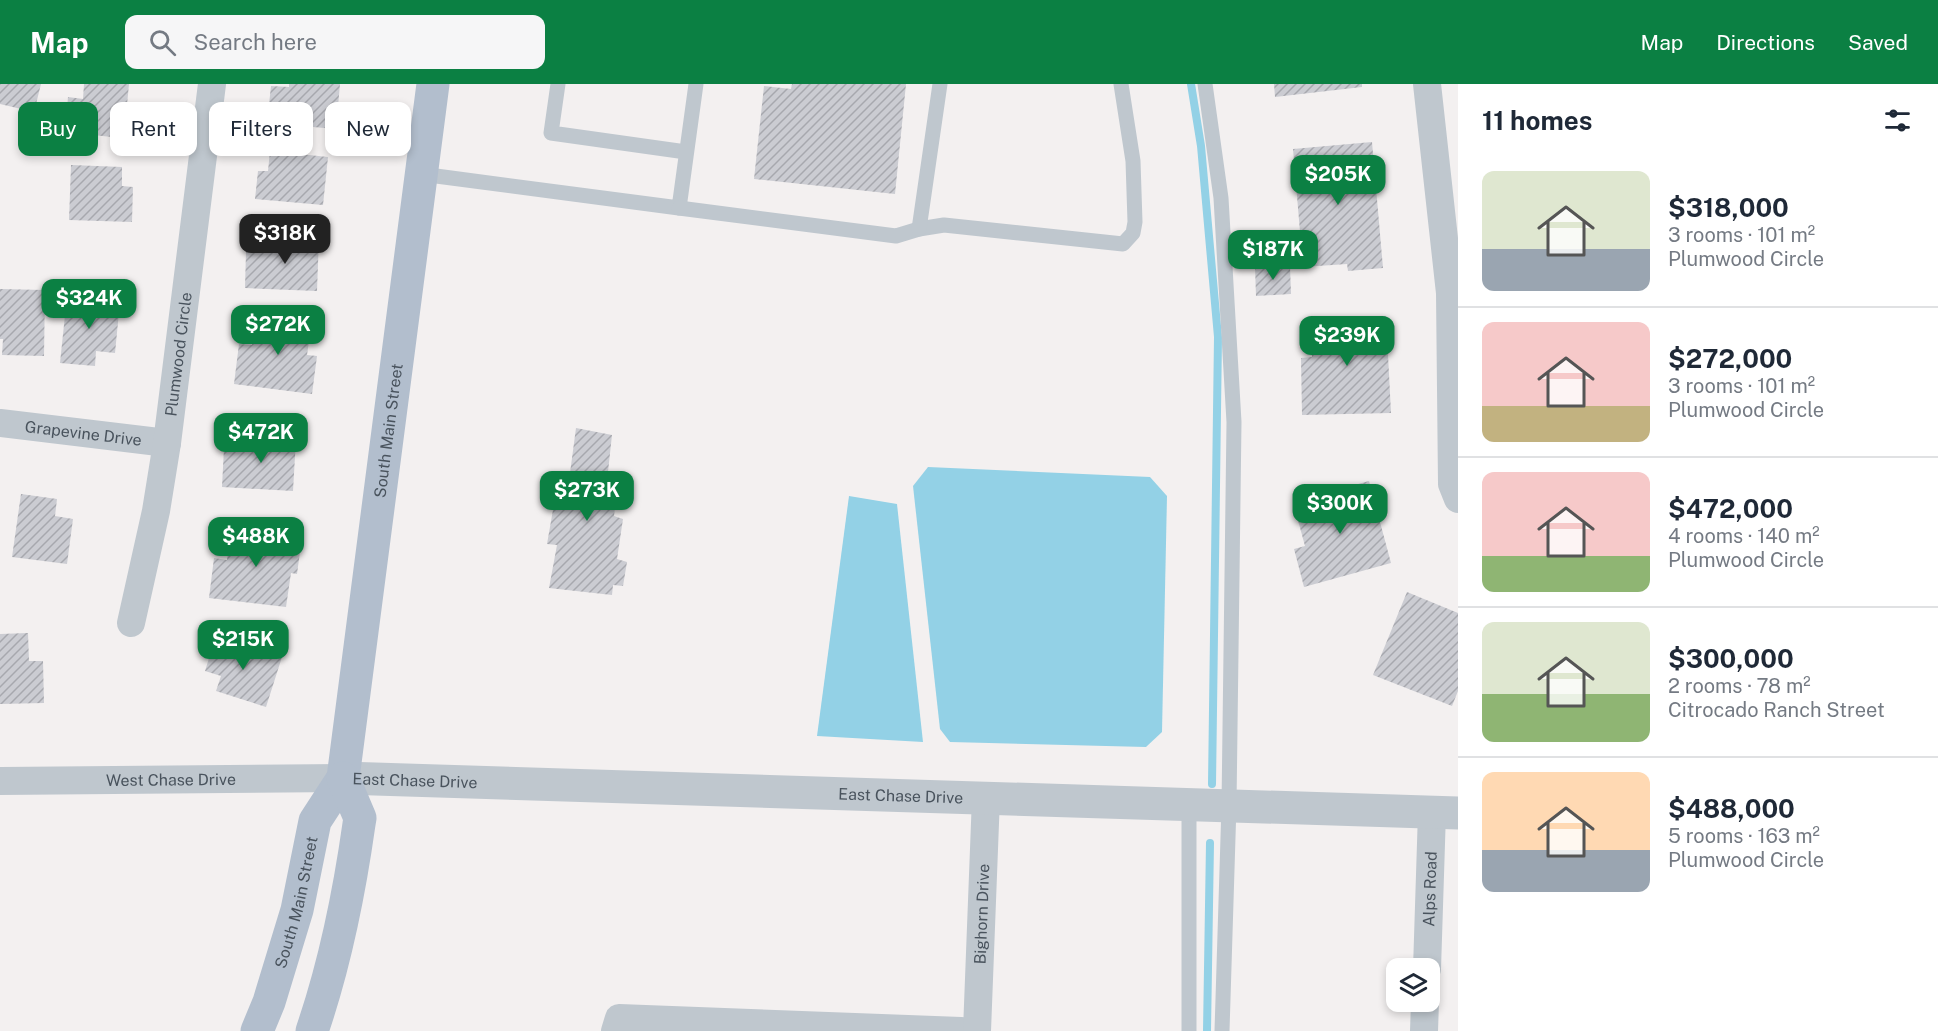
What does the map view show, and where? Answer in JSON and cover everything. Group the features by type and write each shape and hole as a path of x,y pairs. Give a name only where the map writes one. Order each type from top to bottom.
{"main road":[{"name":"South Main Street","path":"257,1031 269,1002 297,910 315,821 343,777 433,84"},
{"name":"South Main Street","path":"312,1031 324,994 350,888 360,818 343,777"}],"street":[{"name":"Plumwood Circle","path":"131,623 156,511 167,443 212,84"},
{"path":"1427,84 1450,293 1452,484 1458,499"},
{"name":"Grapevine Drive","path":"0,423 167,443"},
{"name":"East Chase Drive","path":"343,777 1445,812"},
{"name":"West Chase Drive","path":"0,781 343,777"},
{"name":"Bighorn Drive","path":"977,1031 987,797"},
{"name":"Alps Road","path":"1427,958 1445,812"},
{"path":"1425,1012 1425,1031"},
{"path":"617,1025 961,1031"}],"lane":[{"path":"558,84 551,133 687,152"},
{"path":"679,208 696,84"},
{"path":"919,229 940,84"},
{"path":"421,174 896,236 944,225 1123,244 1133,233 1135,222 1133,161 1121,84"},
{"path":"1205,84 1221,198 1234,422 1229,805 1222,1031"},
{"path":"1189,803 1189,1031"}],"water":[{"path":"928,467 1150,477 1167,496 1162,732 1146,747 950,742 940,729 913,486"},
{"path":"849,496 897,504 923,742 817,736"}],"building":[{"path":"0,84 41,84 36,102 18,102 18,108 0,104"},
{"path":"84,84 129,84 127,102 110,102 110,137 98,136 98,102 68,102 68,97 83,99"},
{"path":"289,84 340,84 338,102 325,102 325,128 313,127 313,102 269,102 271,86 289,87"},
{"path":"792,84 906,84 895,194 754,179 764,86 791,89"},
{"path":"1274,84 1362,84 1362,87 1275,97"},
{"path":"1372,142 1383,268 1348,271 1347,264 1303,267 1293,149"},
{"path":"270,156 328,157 323,205 255,199 258,171 268,171"},
{"path":"71,165 122,167 122,186 133,187 132,222 69,220"},
{"path":"273,235 319,237 317,291 245,288 246,252 272,253"},
{"path":"1290,266 1291,294 1256,296 1255,267"},
{"path":"0,289 45,290 44,356 2,355"},
{"path":"67,296 120,302 115,353 96,351 95,366 60,363"},
{"path":"256,314 312,321 307,355 317,356 312,394 234,384 239,344 252,345"},
{"path":"1386,316 1391,413 1302,415 1301,358 1312,357 1312,317"},
{"path":"576,428 612,435 607,481 618,483 614,516 623,519 617,559 627,562 623,586 613,585 612,595 549,588 557,545 547,544 557,487 568,488"},
{"path":"244,436 296,439 293,491 222,487 224,448 243,449"},
{"path":"1369,481 1391,563 1304,587 1294,549 1305,546 1293,502"},
{"path":"21,494 57,499 55,516 73,519 67,564 12,557"},
{"path":"231,528 302,537 297,574 291,573 286,607 209,598 214,558 227,560"},
{"path":"1407,592 1458,613 1458,691 1452,706 1373,675"},
{"path":"28,633 29,661 43,661 44,703 0,704 0,634"},
{"path":"216,636 282,657 266,707 216,691 221,676 205,671"}],"waterway":[{"path":"1191,84 1201,146 1218,337 1212,784"},
{"path":"1207,1031 1210,843"}]}
